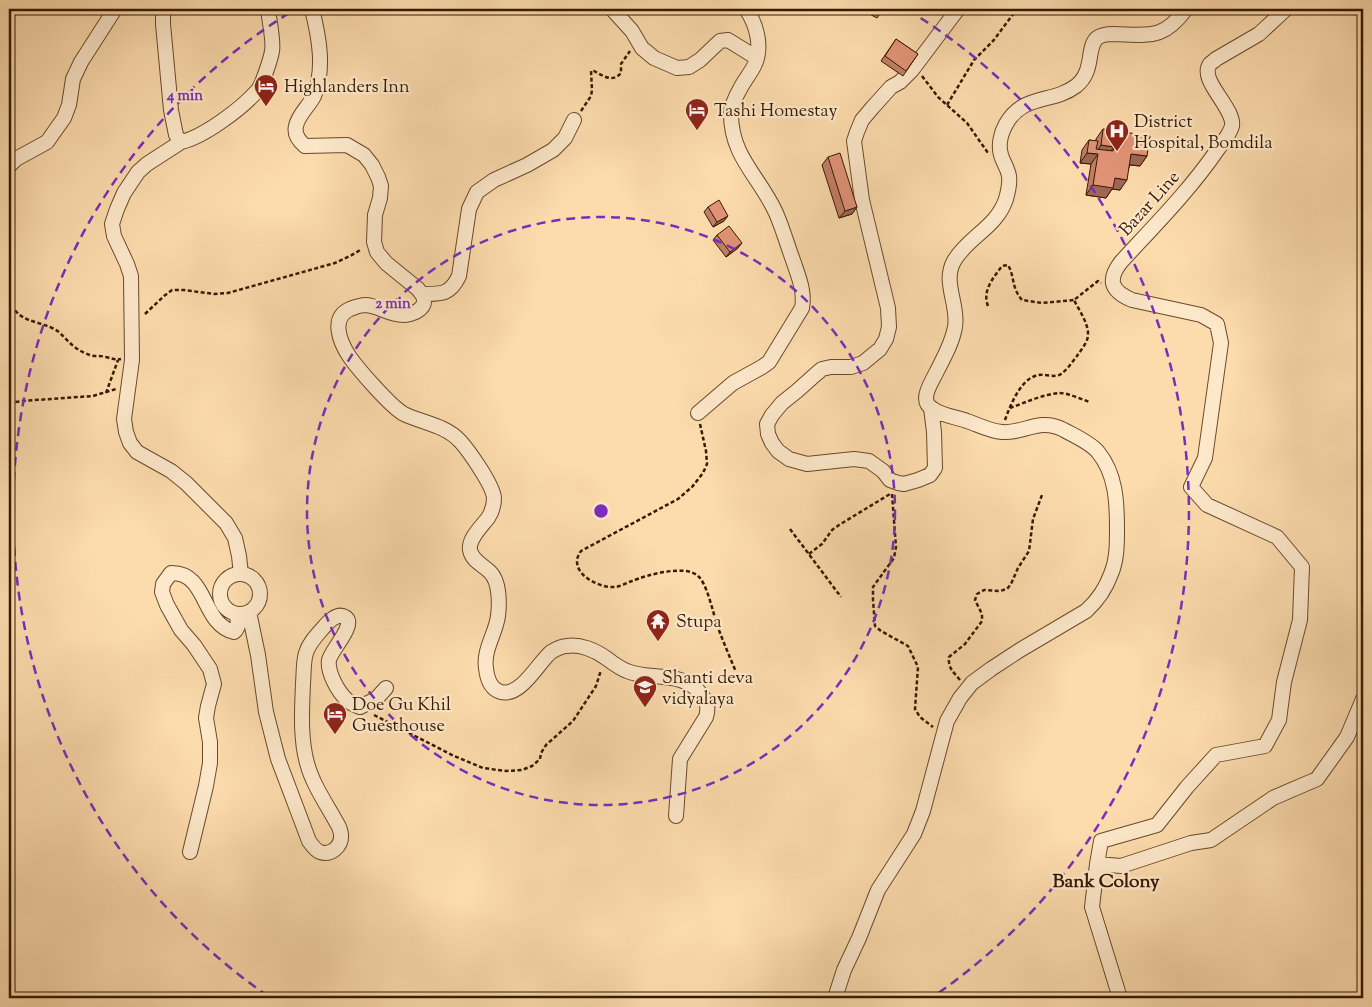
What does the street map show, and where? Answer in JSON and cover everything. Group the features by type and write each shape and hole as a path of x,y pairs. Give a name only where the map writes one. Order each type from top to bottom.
{"street":[{"path":"9,166 16,159 47,142 64,118 69,105 73,79 81,62 114,9"},
{"path":"163,9 171,110 176,135 181,142"},
{"path":"241,574 235,538 226,523 186,483 171,471 137,452 130,443 124,419 132,360 131,276 114,236 112,224 124,193 138,172 181,142 190,140 231,114 259,89 273,49 268,9"},
{"path":"312,9 319,42 320,65 314,96 296,125 299,141 305,146 347,145 364,155 372,165 381,186 375,215 374,242 377,252 386,263 418,289 424,300 422,306 414,313 404,316 367,305 350,308 339,318 339,334 343,346 362,372 401,412 452,433 461,442 493,492 493,507 474,537 470,550 477,562 491,573 496,580 498,592 498,617 488,645 485,665 490,684 497,690 503,692 511,691 528,680 552,651 566,646 578,646 592,650 605,657 618,668 630,673 660,676 689,683 698,690 706,701 708,709 706,717 680,759 676,816"},
{"path":"612,9 632,30 642,48 654,58 677,68 688,67 700,60 720,41 728,40 757,58"},
{"path":"698,413 733,383 769,362 802,308 804,298 776,213 734,142 731,111 736,96 754,67 759,49 758,38 746,9"},
{"path":"930,408 934,432 935,468 930,474 918,480 904,484 898,483 891,487 883,471 869,461 854,459 806,464 789,459 778,451 768,434 767,424 772,415 782,403 822,369 851,367 862,363 880,348 886,339 889,327 888,308 862,200 854,141 862,120 873,106 891,87 900,82 915,67 958,9"},
{"path":"836,998 844,970 878,890 914,834 924,811 943,733 953,708 972,683 991,669 1086,612 1112,574 1115,561 1117,499 1112,477 1096,449 1060,428 1049,425 1000,432 940,414 926,403 931,381 950,346 955,327 956,316 949,281 953,262 959,253 987,227 1000,211 1007,198 1009,175 1000,153 1000,139 1005,126 1013,114 1026,104 1059,94 1074,87 1084,78 1089,67 1093,44 1098,36 1107,34 1161,33 1170,28 1186,9"},
{"name":"Bazar Line","path":"1117,292 1112,278 1115,270 1205,169 1232,126 1231,117 1208,75 1210,64 1259,34 1286,9"},
{"path":"422,294 447,292 456,284 459,276 465,227 469,210 477,192 494,180 527,165 553,150 566,138 574,120"},
{"path":"1117,292 1132,300 1201,314 1217,324 1221,343 1204,458 1192,487 1208,505 1277,537 1302,567 1300,620 1284,682 1279,720 1265,746 1216,755 1187,787 1157,825 1101,841 1092,907 1120,998"},
{"path":"190,852 210,763 210,742 206,718 214,684 210,669 203,657 181,630 167,605 162,592 162,584 171,573 180,572 189,577 194,582 215,619 224,628 231,631 234,632 236,630 243,613"},
{"path":"234,575 247,575 257,583 260,590 255,608 243,613 230,611 225,607 220,595 224,582 234,575"},
{"path":"243,613 258,656 266,712 278,759 309,840 314,848 320,852 328,852 335,849 340,844 341,835 339,827 306,762 302,707 304,662 306,651 311,641 336,617 345,617 349,624 347,631 332,652 329,660 335,686 346,700 351,704 360,706 376,699 386,688"},
{"path":"1097,864 1121,866 1190,842 1211,840 1273,798 1317,779 1347,737 1363,699"}],"path":[{"path":"947,105 974,60 993,41 1017,9"},
{"path":"574,120 591,96 591,71 612,79 615,78 621,73 621,64 627,53 640,44"},
{"path":"915,67 933,92 967,123 989,154 1005,165"},
{"path":"131,334 140,319 172,290 214,294 228,293 335,263 374,242"},
{"path":"988,306 986,300 987,289 1002,266 1008,265 1016,293 1022,300 1042,303 1074,300 1098,281 1117,292"},
{"path":"9,299 11,306 18,313 30,321 52,327 78,349 91,356 105,356 118,360"},
{"path":"1000,432 1019,390 1028,380 1034,376 1061,374 1085,345 1088,336 1086,326 1074,300"},
{"path":"106,393 118,360 132,350"},
{"path":"9,403 93,396 106,393 129,383"},
{"path":"1010,408 1060,393 1069,394 1090,402"},
{"path":"698,413 707,464 703,473 692,487 678,500 581,551 577,556 576,566 590,580 606,586 616,587 640,578 683,569 698,576 706,588 716,621 736,672"},
{"path":"809,554 822,544 832,530 891,487"},
{"path":"891,487 896,548 894,558 873,587 875,626 908,646 918,667 915,708 920,717 943,733"},
{"path":"968,688 952,670 949,664 949,657 965,644 982,621 982,614 975,600 977,594 984,590 1000,591 1007,589 1011,584 1018,568 1029,551 1032,519 1042,495"},
{"path":"790,529 841,597"},
{"path":"360,706 375,716 454,756 483,768 506,771 522,770 532,766 540,759 546,745 573,721 596,686 605,657"}],"building":[{"path":"873,9 883,9 881,13"},
{"path":"896,39 918,54 906,71 885,56"},
{"path":"1103,129 1150,136 1147,156 1131,154 1127,180 1115,178 1113,188 1093,185 1098,154 1087,153 1089,140 1098,141 1096,149 1113,151 1114,147 1101,145"},
{"path":"840,153 857,207 845,211 828,157"},
{"path":"719,200 728,216 717,222 708,207"},
{"path":"729,226 742,243 730,252 717,235"}],"place":[{"name":"Highlanders Inn","path":"266,107"},
{"name":"Tashi Homestay","path":"697,131"},
{"name":"District Hospital, Bomdila","path":"1117,152"},
{"name":"Stupa","path":"658,642"},
{"name":"Shanti deva vidyalaya","path":"645,708"},
{"name":"Doe Gu Khil Guesthouse","path":"335,735"}],"district":[{"name":"Bank Colony","path":"1106,880"}]}
